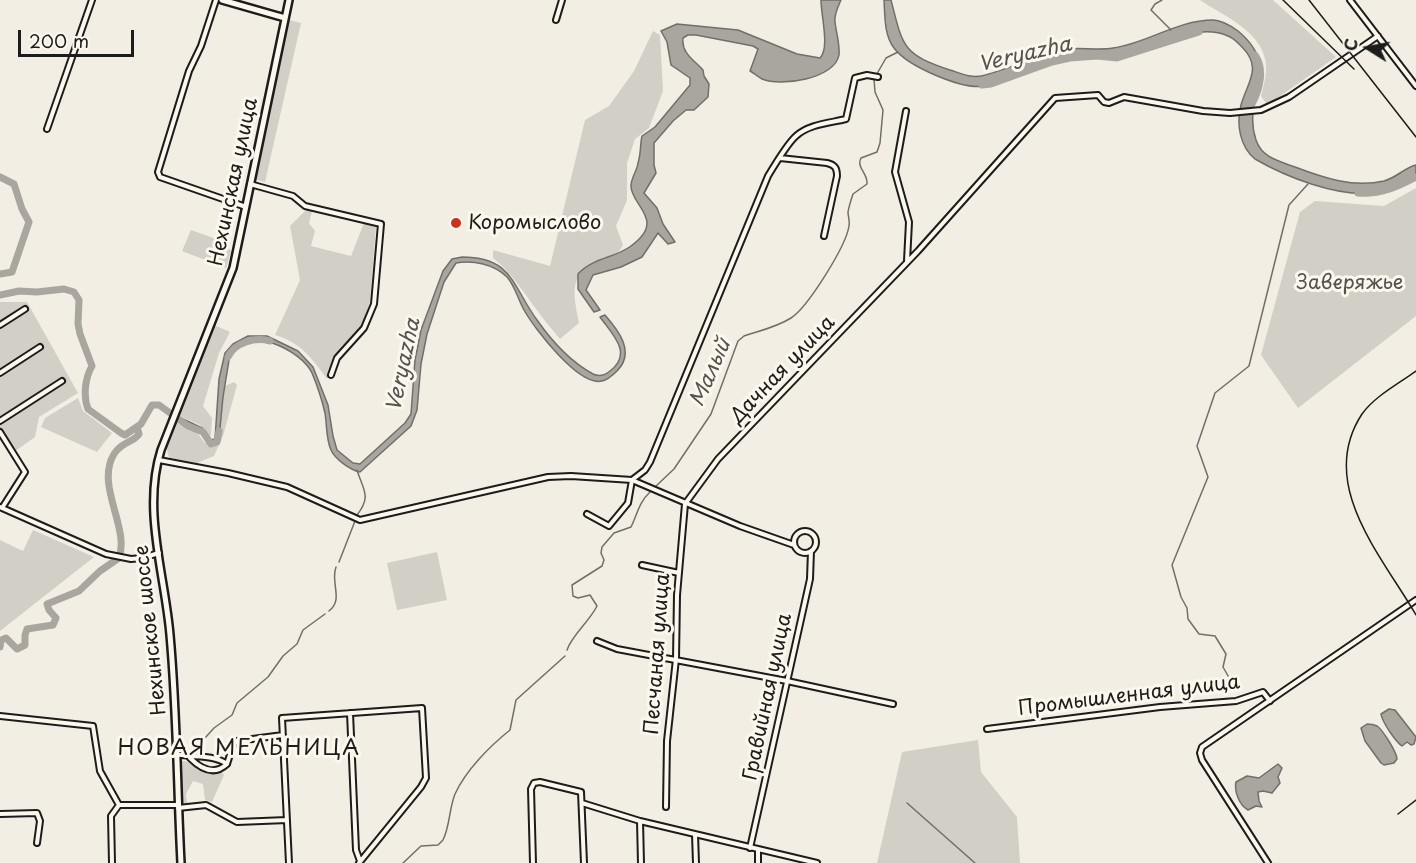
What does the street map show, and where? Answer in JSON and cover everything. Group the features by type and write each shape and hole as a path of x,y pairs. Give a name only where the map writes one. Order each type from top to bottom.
{"main road":[{"path":"222,0 285,18"},
{"name":"Нехинская улица","path":"168,432 233,268 289,0"},
{"name":"Нехинское шоссе","path":"168,432 158,460 153,498 170,633 181,863"}],"street":[{"path":"47,129 92,0"},
{"path":"216,0 201,46 189,71 158,172 160,177 246,207"},
{"path":"556,20 562,0"},
{"path":"1350,0 1416,86"},
{"name":"Дачная улица","path":"685,504 718,459 908,261 1054,99 1098,95 1104,102 1109,103 1124,97 1203,111 1262,110 1289,97 1378,36"},
{"path":"587,514 609,526 628,502 632,480 645,470 654,454 768,176 779,158 795,136 811,127 846,119 855,78 867,75 878,77"},
{"path":"906,111 895,172 909,222 906,253 908,261"},
{"path":"779,158 827,163 835,166 837,176 824,236"},
{"path":"250,184 293,196 306,206 381,224 374,304 364,328 337,358 331,375"},
{"path":"0,325 25,309"},
{"path":"0,373 40,347"},
{"path":"0,421 62,381"},
{"path":"0,432 25,472 1,507 106,554 131,559 159,553"},
{"path":"158,460 287,487 360,520 548,477 571,476 632,480 685,504 794,545 801,552 811,551 816,541 810,532 805,530 796,534 793,540 794,545"},
{"name":"Песчаная улица","path":"666,807 667,741 676,659 679,573 685,504"},
{"name":"Гравийная улица","path":"750,848 810,579 811,551"},
{"path":"642,565 679,573"},
{"name":"Промышленная улица","path":"1268,863 1202,760 1200,753 1204,745 1416,600"},
{"path":"597,641 618,649 893,704"},
{"name":"Промышленная улица","path":"987,729 1150,708 1236,701 1263,692 1270,701"},
{"path":"289,863 282,718 422,708 426,778 359,862"},
{"path":"350,713 356,850 359,862"},
{"path":"0,716 93,726 100,771 119,805"},
{"path":"189,757 207,771 222,770 228,764 233,745 237,741 283,735"},
{"path":"176,754 219,758 228,764"},
{"path":"533,863 532,785 540,782 581,792 584,863"},
{"path":"582,804 817,863"},
{"path":"119,805 206,805 237,822 287,820"},
{"path":"112,863 111,816 119,805"},
{"path":"0,814 37,813 40,821 37,843"},
{"path":"639,820 641,863"},
{"path":"696,834 696,863"},
{"path":"758,850 758,863"}],"green space":[{"path":"1200,0 1273,0 1336,57 1276,99 1266,103 1261,96 1266,68 1261,49 1248,32"},
{"path":"289,20 301,23 265,182 254,179"},
{"path":"653,31 660,35 663,91 649,128 635,139 627,163 627,200 616,226 623,245 616,253 593,264 579,276 576,283 575,300 579,323 560,339 512,277 493,258 493,250 550,266 585,120 609,106 634,71"},
{"name":"Заверяжье","path":"1416,188 1416,316 1298,408 1261,355 1300,212 1315,201 1384,206"},
{"path":"306,210 312,211 309,223 315,231 311,246 351,256 364,223 376,226 370,301 362,326 332,361 327,379 305,352 292,342 275,335 300,280 290,226"},
{"path":"191,230 222,241 231,251 226,268 182,251"},
{"path":"0,302 27,302 78,393 39,417 35,437 14,452 0,429"},
{"path":"214,325 230,332 219,353 203,406 212,418 211,435 208,436 200,425 178,415"},
{"path":"234,382 237,385 223,436 214,456 197,463 170,458 167,445 175,422 196,431 204,442 211,445 218,437 223,387"},
{"path":"78,398 83,411 112,433 97,452 41,427 45,418"},
{"path":"33,530 94,557 0,631 0,540 23,551"},
{"path":"437,552 447,600 397,610 387,563"},
{"path":"978,740 981,772 1017,817 1020,863 877,863 902,752"},
{"path":"180,761 186,761 207,771 221,771 224,775 212,802 205,800 203,784 193,781 186,794 187,803 181,804"}],"shaded area":[{"path":"821,0 841,0 835,19 839,55 828,70 806,79 781,82 760,78 750,71 758,49 753,46 696,35 683,38 686,52 703,70 709,84 708,97 694,110 686,110 673,121 654,143 656,173 644,193 657,208 663,224 675,242 668,244 658,233 642,257 621,267 593,275 586,290 600,310 594,312 578,289 578,274 590,265 625,250 641,237 647,221 632,193 631,186 639,160 642,136 655,127 690,85 690,78 671,65 667,42 661,31 677,24 738,30 797,54 820,58 825,39"},
{"path":"884,0 891,0 902,39 913,53 934,64 973,76 991,73 1059,50 1125,46 1187,24 1200,21 1220,21 1238,31 1251,45 1258,58 1260,71 1253,110 1253,124 1256,140 1267,155 1277,161 1317,175 1350,183 1384,181 1416,165 1416,176 1379,192 1344,192 1296,179 1255,159 1243,142 1239,127 1241,105 1252,76 1252,62 1234,39 1216,32 1177,37 1110,59 1092,56 1060,58 994,84 974,86 936,75 901,55 888,37"},
{"path":"479,258 502,268 555,343 569,357 597,376 610,371 620,357 618,343 600,317 605,315 620,334 623,342 625,356 622,364 614,374 602,381 592,380 582,375 558,354 537,330 507,277 483,264 456,263 444,282 427,334 421,364 417,410 411,426 360,472 343,464 329,446 324,408 312,373 306,364 297,356 273,343 260,340 248,341 238,345 230,354 217,441 210,442 202,432 179,421 181,418 202,428 211,440 215,439 219,379 225,353 233,344 248,336 267,336 298,351 313,367 328,405 337,450 353,463 360,464 405,423 411,414 415,360 421,330 443,271 452,259"},
{"path":"1389,709 1395,710 1416,737 1414,744 1407,742 1402,746 1393,736 1381,714"},
{"path":"1367,724 1380,728 1396,756 1394,763 1384,765 1381,763 1365,741 1361,728"},
{"path":"1278,764 1282,768 1278,777 1280,783 1272,793 1258,792 1262,807 1256,806 1248,810 1238,798 1236,782 1247,776 1259,778"}],"waterway":[{"path":"1162,0 1151,10 1171,30"},
{"name":"Veryazha","path":"982,85 1070,58 1097,56 1117,58 1199,32"},
{"name":"Малый","path":"655,487 674,469 711,414 738,341 744,336 791,318 807,302 834,261 849,226 848,212 853,194 867,184 860,165 861,158 877,152 880,143 883,110 875,92 874,79 886,58 898,52"},
{"name":"Veryazha","path":"1252,104 1261,73 1255,55"},
{"name":"Veryazha","path":"0,177 14,184 29,222 12,272 0,274"},
{"name":"Veryazha","path":"1358,193 1388,190 1416,177"},
{"path":"1235,688 1223,667 1226,654 1215,636 1199,634 1188,619 1187,608 1181,597 1172,565 1208,477 1197,446 1215,393 1249,366 1289,205 1308,184"},
{"name":"Veryazha","path":"0,295 19,291 64,289 74,292 79,300 80,334 92,366 86,387 88,409 121,433 125,435 141,424 152,405 159,405 188,426 203,432 211,444 217,442 219,431"},
{"name":"Veryazha","path":"228,357 240,344 258,340 270,341"},
{"path":"0,647 1,640 6,638 17,649 25,645 27,629 53,625 56,618 47,604 79,591 100,571 119,558 120,533 110,493 109,466 117,450 139,434 137,427"},
{"path":"357,470 365,498 357,515"},
{"name":"Малый","path":"567,650 597,606 590,595 578,598 573,596 572,585 602,566 604,560 601,553 602,547 614,533 631,527 641,504 650,492"},
{"path":"339,562 355,521"},
{"path":"329,611 336,602 334,579 336,567"},
{"path":"205,738 232,715 237,703 268,677 283,656 297,644 303,630 325,614"},
{"name":"Малый","path":"403,863 421,846 438,845 443,840 455,794 465,776 510,730 516,700 565,656"},
{"path":"907,803 975,863"}],"railway":[{"path":"1283,0 1354,69"},
{"path":"1309,0 1416,137"},
{"path":"1416,371 1380,396 1362,414 1350,440 1346,467 1350,493 1359,519 1416,615"},
{"path":"1398,814 1416,800"}],"place":[{"name":"Коромыслово","path":"456,223"}],"district":[{"name":"НОВАЯ МЕЛЬНИЦА","path":"239,749"}]}
